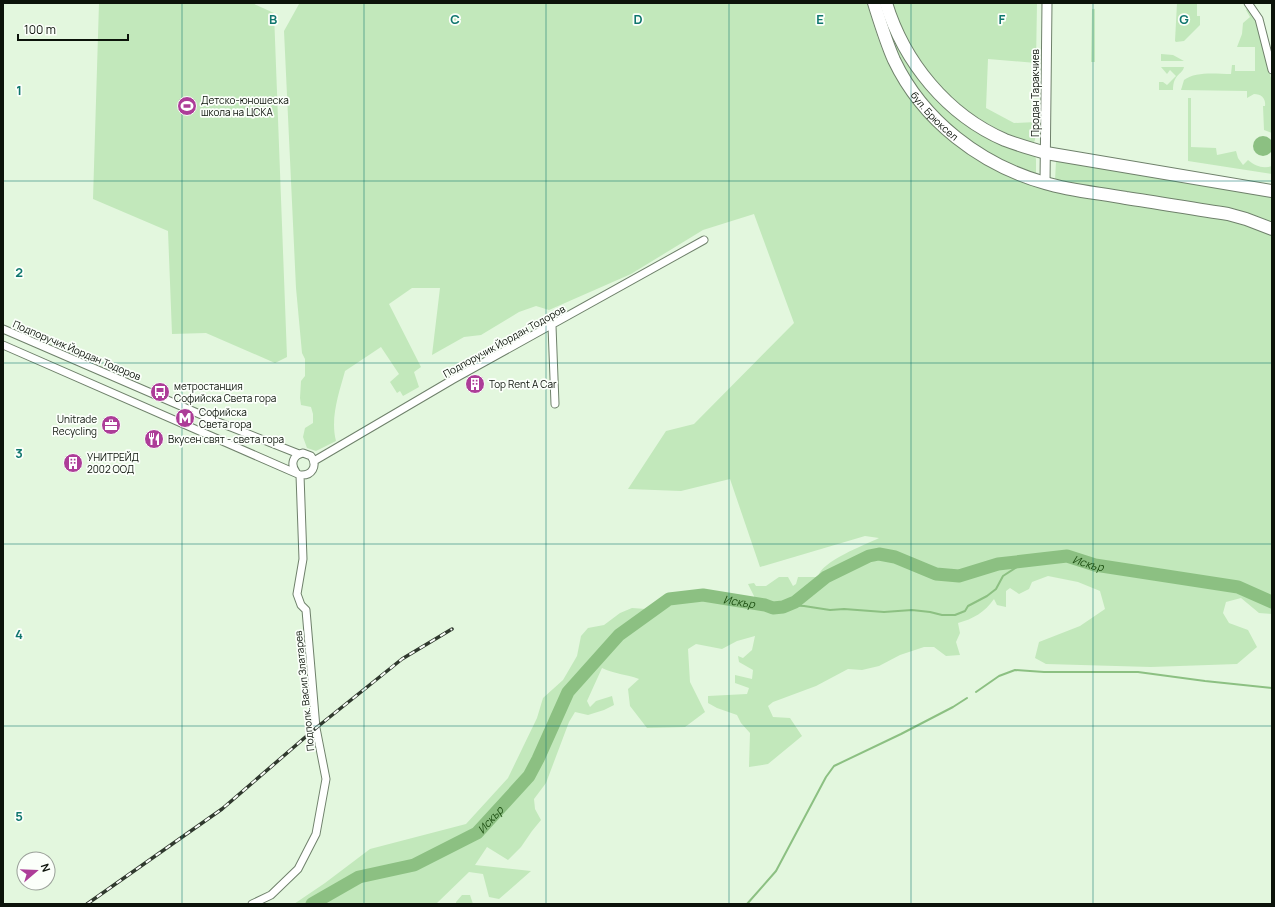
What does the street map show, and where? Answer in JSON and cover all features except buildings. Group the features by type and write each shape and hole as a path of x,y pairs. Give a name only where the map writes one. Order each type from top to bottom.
{"main road":[{"name":"бул. Брюксел","path":"874,3 885,38 894,60 911,88 932,115 956,137 982,156 1012,172 1045,183 1065,188 1228,214 1272,229"},
{"name":"бул. Брюксел","path":"886,3 890,18 905,48 916,67 931,85 946,100 972,121 1004,140 1046,153 1272,191"}],"street":[{"name":"Продан Таракчиев","path":"1045,183 1047,3"},
{"path":"1248,3 1259,19 1272,70"},
{"name":"Подпоручик Йордан Тодоров","path":"314,461 452,380 552,326 704,240"},
{"path":"552,326 554,404"},
{"name":"Подпоручик Йордан Тодоров","path":"3,329 218,422 299,454"},
{"path":"3,345 213,438 298,474 304,476 310,473 314,468 314,461 309,454 299,454 292,462 292,466 298,474"},
{"name":"Подполк. Васил Златарев","path":"252,904 271,895 298,870 316,834 326,779 316,728 306,610 301,605 297,594 303,559 298,474"}],"shaded area":[{"name":"Детско-юношеска школа на ЦСКА","path":"99,3 252,3 274,13 287,357 275,363 206,333 172,334 168,231 93,199"},
{"path":"867,3 882,49 894,74 909,96 926,117 944,135 987,165 1011,177 1037,187 1225,218 1272,234 1272,614 1259,613 1241,598 1226,602 1223,613 1229,623 1248,630 1257,647 1237,664 1151,667 1046,664 1035,658 1039,642 1080,626 1105,609 1100,591 1078,582 1048,576 1032,582 1029,589 1019,594 1010,588 1006,591 1006,607 997,605 994,599 987,608 978,614 958,623 960,633 956,642 960,655 946,656 934,647 924,647 900,655 879,666 862,670 848,669 816,686 773,702 768,706 773,717 790,718 802,736 768,764 749,767 750,733 741,723 737,715 708,703 708,696 747,694 749,688 735,683 735,675 752,679 753,670 739,662 738,656 743,658 752,650 755,636 737,641 722,649 696,644 688,649 690,682 705,712 685,727 647,728 630,706 628,689 639,679 611,672 602,668 587,701 590,707 596,701 612,696 614,705 588,715 575,712 569,722 546,783 534,799 535,809 541,820 521,847 508,860 487,847 475,865 531,871 499,899 489,897 483,874 469,872 436,904 294,904 370,849 466,824 508,778 537,718 543,698 563,680 577,656 581,636 588,628 604,625 620,613 632,608 646,609 663,607 674,603 704,601 750,606 755,600 748,584 754,583 756,586 766,586 779,577 788,577 793,586 796,584 798,577 818,577 821,571 835,559 879,538 865,536 760,567 730,479 681,491 628,489 666,431 694,424 794,323 754,214 703,230 631,274 549,310 536,306 519,312 481,335 464,337 432,355 440,288 412,288 389,304 421,367 414,372 419,387 403,396 400,391 397,393 390,382 399,374 381,347 345,371 335,415 334,432 336,441 316,451 307,448 303,437 305,428 313,423 313,414 311,407 301,405 300,398 301,381 305,376 305,359 302,353 296,288 284,31 299,4"},
{"path":"881,3 928,88 1035,156 1036,174 1011,165 988,153 965,138 926,100 910,78 897,55 887,30"},
{"path":"892,3 1037,3 1036,63 988,59 986,108 1014,123 1036,122 1034,142 1027,142 986,123 967,110 951,96 922,63 900,24"},
{"path":"1177,3 1197,3 1197,16 1200,16 1200,25 1184,41 1176,42 1175,41"},
{"path":"1248,8 1258,26 1272,82 1272,133 1264,130 1263,106 1265,106 1265,103 1263,97 1259,95 1254,94 1247,98 1247,91 1181,90 1184,80 1189,77 1200,74 1231,74 1232,65 1235,65 1235,71 1255,71 1255,47 1237,47 1242,34 1243,23 1250,17 1246,10"},
{"path":"1092,9 1095,9 1095,62 1091,62"},
{"path":"1161,54 1173,55 1184,61 1161,61"},
{"path":"1161,67 1184,67 1174,81 1173,90 1159,90 1159,82 1163,82 1167,85 1176,76 1170,70 1167,74"},
{"path":"1188,98 1191,98 1191,147 1216,148 1217,155 1236,151 1238,158 1243,165 1248,160 1259,166 1272,166 1272,174 1188,161"},
{"path":"1263,136 1270,139 1273,146 1270,153 1263,156 1256,153 1253,146 1256,139"},
{"path":"1056,161 1272,196 1272,224 1055,181"},
{"path":"462,895 470,895 473,904 456,904"}],"waterway":[{"name":"Искър","path":"312,904 359,877 414,865 477,833 529,776 568,692 619,635 669,599 703,595 765,605 773,608 783,607 795,602 826,577 869,556 879,554 895,557 936,574 959,576 998,564 1067,556 1095,565 1238,587 1272,602"},
{"path":"787,605 830,610 844,609 884,612 912,610 942,615 955,615 965,611 968,606 987,596 996,589 1003,576 1030,560"},
{"path":"976,692 999,676 1015,670 1044,672 1138,672 1272,688"},
{"path":"747,904 776,871 826,777 834,766 901,734 967,698"}],"railway":[{"path":"87,904 222,809 316,728 402,659 452,629"}],"place":[{"name":"Детско-юношеска школа на ЦСКА","path":"187,106"},
{"name":"Top Rent A Car","path":"475,384"},
{"name":"метростанция Софийска Света гора","path":"160,392"},
{"name":"Софийска Света гора","path":"185,418"},
{"name":"Unitrade Recycling","path":"111,425"},
{"name":"Вкусен свят - света гора","path":"154,439"},
{"name":"УНИТРЕЙД 2002 ООД","path":"73,463"}]}
